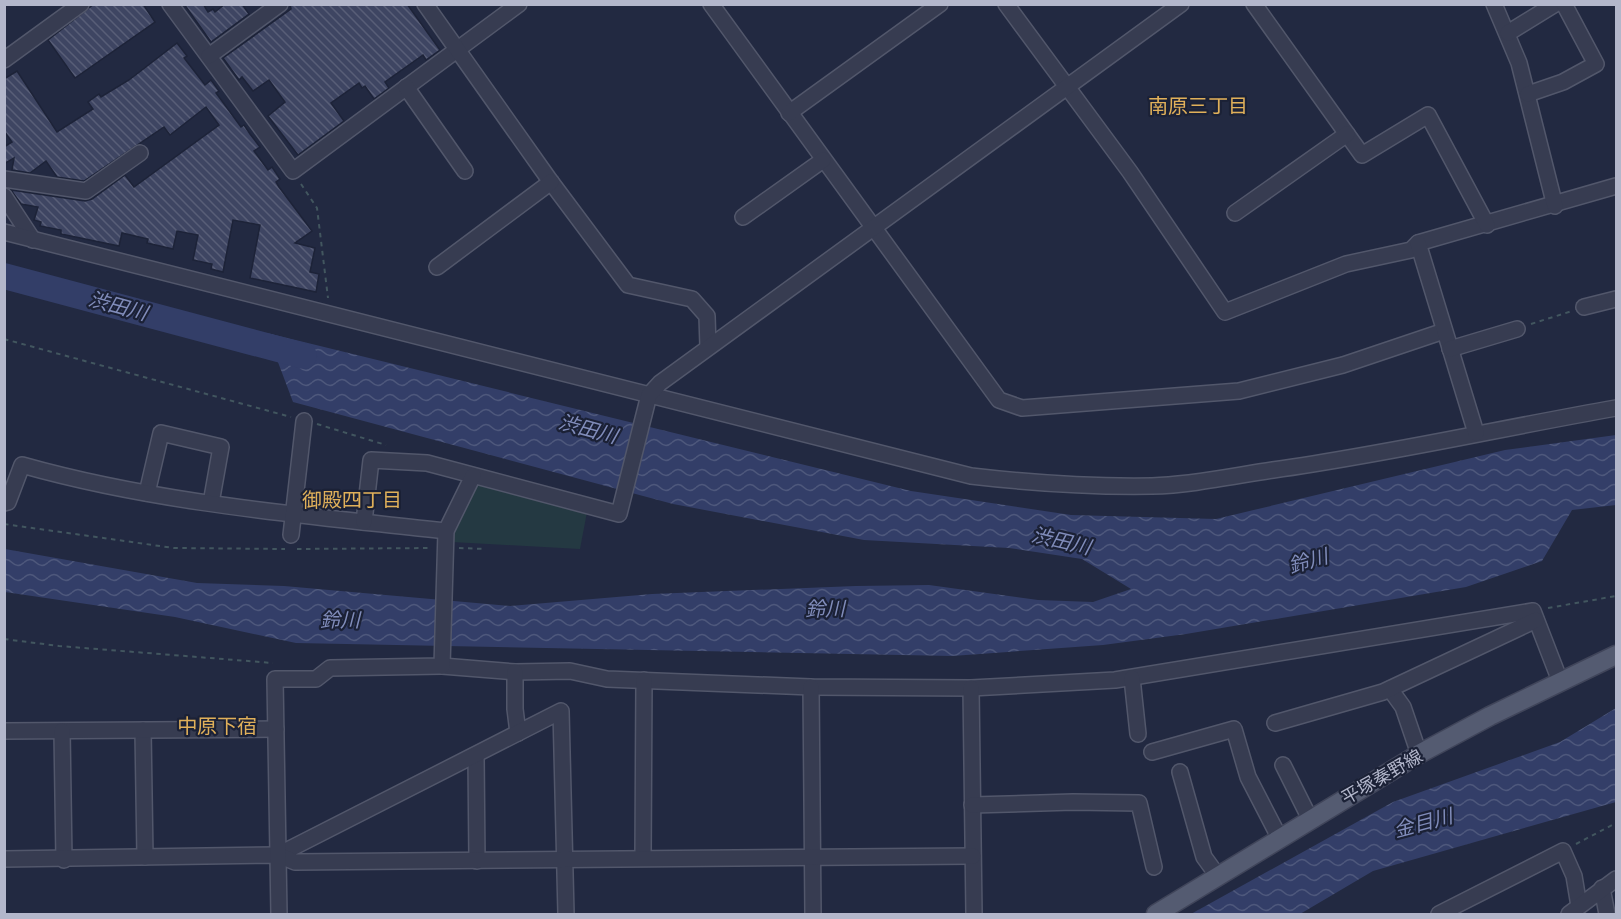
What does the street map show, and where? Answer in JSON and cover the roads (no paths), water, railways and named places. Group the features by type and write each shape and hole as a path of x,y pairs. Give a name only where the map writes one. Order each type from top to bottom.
{"main road":[{"name":"平塚秦野線","path":"1156,915 1279,837 1419,754 1560,681 1617,655"}],"street":[{"path":"4,60 81,4"},
{"path":"170,4 293,171 519,4"},
{"path":"208,56 280,4"},
{"path":"425,4 551,182 628,285 692,299 707,316 708,347"},
{"path":"711,4 999,400 1022,408 1239,391 1343,365 1444,331"},
{"path":"789,113 940,4"},
{"path":"1006,4 1065,87 1130,172 1225,312 1346,264 1411,250 1418,243 1555,206 1617,186"},
{"path":"364,522 371,460 427,463 620,514 649,395 660,383 874,230 1065,87 1181,4"},
{"path":"1254,4 1362,155 1428,115 1487,225"},
{"path":"1494,4 1508,33 1528,94 1555,206"},
{"path":"1508,33 1555,4"},
{"path":"1528,94 1563,82 1596,64 1563,4"},
{"path":"406,87 465,171"},
{"path":"1235,213 1347,134"},
{"path":"4,179 86,191 140,153"},
{"path":"742,217 823,160"},
{"path":"437,267 551,182"},
{"path":"4,196 33,240"},
{"path":"4,232 971,476 1048,484 1154,486 1364,457 1476,433 1617,408"},
{"path":"1418,243 1476,433"},
{"path":"1584,307 1617,299"},
{"path":"1450,349 1517,329"},
{"path":"291,545 304,421"},
{"path":"147,493 161,433 221,447 211,503"},
{"path":"4,503 8,502 22,465 83,482 211,503 294,515 446,531"},
{"path":"442,666 446,531 473,476"},
{"path":"279,915 275,680 316,679 330,668 442,666 515,672 570,671 607,679 811,687 971,688 1060,685 1132,678 1534,616"},
{"path":"1534,616 1560,681"},
{"path":"1275,723 1390,689 1534,616"},
{"path":"515,672 514,709 518,733"},
{"path":"1132,678 1138,734"},
{"path":"643,858 644,680"},
{"path":"811,687 813,915"},
{"path":"971,688 974,915"},
{"path":"1390,689 1403,706 1419,754"},
{"path":"278,855 561,711 566,915"},
{"path":"4,731 276,729"},
{"path":"1152,752 1234,729 1248,777 1279,837"},
{"path":"143,730 145,857"},
{"path":"62,731 64,859"},
{"path":"476,755 477,861"},
{"path":"1283,765 1310,819"},
{"path":"1180,772 1204,857 1217,875"},
{"path":"972,806 1073,802 1139,803 1154,867"},
{"path":"1439,915 1563,851 1574,876 1574,910"},
{"path":"4,859 278,855 295,862 973,856"},
{"path":"1574,910 1617,879"},
{"path":"1602,888 1607,915"}],"water":[{"name":"鈴川","path":"267,333 911,491 1071,515 1216,519 1505,450 1616,435 1616,505 1572,510 1542,561 1466,587 1186,634 1103,645 952,656 296,643 175,617 5,592 5,549 197,583 284,586 510,606 652,594 929,585 1038,600 1093,602 1131,589 1082,559 1009,548 864,540 673,504 293,402"},
{"name":"金目川","path":"1616,708 1616,802 1373,871 1300,914 1191,914 1393,802 1560,742"}],"waterway":[{"name":"渋田川","path":"4,276 304,356"}],"district":[{"name":"南原三丁目","path":"1198,106"},
{"name":"御殿四丁目","path":"352,500"},
{"name":"中原下宿","path":"217,726"}]}
